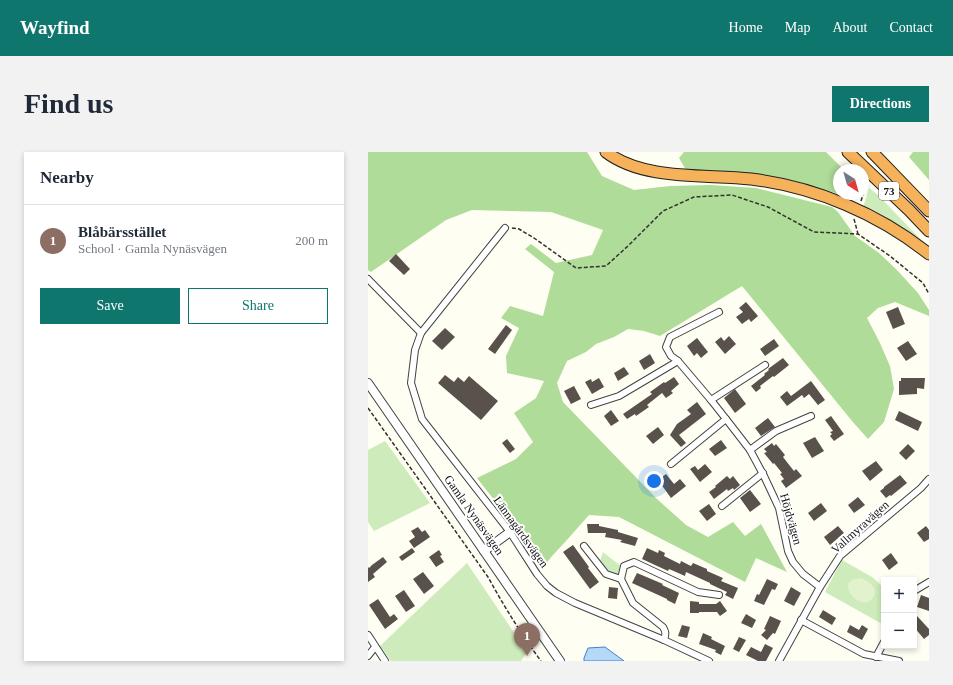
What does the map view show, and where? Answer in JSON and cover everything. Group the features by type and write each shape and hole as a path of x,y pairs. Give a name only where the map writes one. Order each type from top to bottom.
{"highway":[{"path":"606,152 626,163 663,173 750,179 795,187 819,194 852,207 878,220 903,235 929,254"},
{"name":"73","path":"848,152 929,231"},
{"name":"73","path":"872,152 929,211"}],"street":[{"name":"Lännagårdsvägen","path":"505,228 420,333 415,350 411,383 422,419 510,532 537,574 547,586 556,593 575,603 664,640 709,661"},
{"path":"368,279 420,333"},
{"name":"Höjdvägen","path":"719,312 670,337 666,347 671,356 678,361 711,400 750,450 763,473 779,508 788,551 793,562 803,574 820,587"},
{"path":"591,405 619,396 678,361"},
{"path":"711,400 765,365"},
{"name":"Gamla Nynäsvägen","path":"368,383 560,661"},
{"path":"750,450 776,431 811,416"},
{"path":"671,464 726,420"},
{"path":"722,506 763,473"},
{"name":"Vallmyravägen","path":"779,661 820,587 840,556 921,488 929,479"},
{"path":"484,551 510,532"},
{"path":"584,546 606,574 621,579"},
{"path":"664,640 666,634 663,627 633,603 621,579 624,566 634,562 698,592 719,595"},
{"path":"917,589 929,582"},
{"path":"801,620 864,654 899,661"},
{"path":"368,636 385,661"},
{"path":"368,656 375,647"},
{"path":"876,657 881,648"}],"path":[{"path":"505,228 519,229 576,268 606,266 663,211 694,197 732,195 768,207 814,232 858,234 890,256 923,283 929,294"},
{"path":"854,219 858,234"},
{"path":"368,408 488,577 500,600 541,661"}],"green space":[{"path":"368,152 587,152 602,176 634,190 670,186 711,185 756,188 832,207 838,212 855,236 879,253 896,269 918,293 929,310 929,316 895,302 878,308 867,318 890,366 894,389 884,422 868,439 742,286 660,336 644,331 628,329 614,337 596,344 586,352 567,361 557,383 563,402 657,499 686,525 708,537 733,522 745,536 761,524 787,572 756,558 745,582 619,517 589,515 543,567 523,537 477,478 516,459 533,442 514,413 536,398 544,381 507,373 506,356 519,328 501,318 510,306 543,316 554,272 525,249 531,244 556,263 592,255 603,230 551,212 472,210 446,220 371,272 368,270"},
{"path":"684,152 826,152 838,164 833,164 833,192 789,180 738,172 686,170 679,158"},
{"path":"913,152 929,152 929,180 909,157"},
{"path":"869,188 877,194 926,246 863,208 865,200 869,200"},
{"path":"385,441 430,503 374,531 368,522 368,450"},
{"path":"603,552 622,567 619,576 608,572 600,561"},
{"path":"842,560 872,577 881,585 881,623 825,592"},
{"path":"467,563 527,652 521,661 391,661 380,646"},
{"path":"860,578 870,583 875,590 874,597 866,602 855,598 850,594 848,589 848,584 852,580"}],"water":[{"path":"605,647 624,661 584,661 588,648"}],"building":[{"path":"396,254 410,269 404,275 389,261"},
{"path":"746,302 758,316 751,322 749,319 742,324 736,317 743,312 739,308"},
{"path":"898,307 905,324 893,329 886,312"},
{"path":"506,325 512,330 495,354 488,349"},
{"path":"445,328 455,337 442,350 432,341"},
{"path":"729,336 736,344 725,354 715,342 721,337 724,341"},
{"path":"697,338 708,352 701,358 697,353 694,356 687,346"},
{"path":"774,339 779,346 765,356 760,349"},
{"path":"908,341 917,354 906,361 897,348"},
{"path":"650,354 655,363 644,370 639,361"},
{"path":"783,358 789,365 760,386 761,388 756,392 751,386 765,375 764,374 769,370 768,369"},
{"path":"624,367 629,374 618,381 614,373"},
{"path":"445,375 454,382 458,377 464,382 469,376 498,401 481,420 438,383"},
{"path":"674,377 679,384 671,391 673,393 666,398 662,393 647,405 649,407 636,416 635,414 627,419 623,414 652,394 650,392"},
{"path":"599,378 604,387 592,394 585,382 591,379 592,382"},
{"path":"901,378 925,378 924,389 917,388 917,394 899,395 899,381 901,381"},
{"path":"811,381 825,400 818,405 809,394 804,398 802,395 787,406 780,397 787,391 791,396"},
{"path":"574,386 581,399 571,404 564,391"},
{"path":"735,389 746,404 735,413 724,398"},
{"path":"697,402 706,414 679,435 686,443 681,447 670,435 677,424 691,414 687,410"},
{"path":"611,410 619,421 611,426 604,416"},
{"path":"899,411 922,422 918,431 895,420"},
{"path":"831,416 844,434 834,441 830,436 832,434 830,432 833,431 825,420"},
{"path":"768,418 775,427 761,436 755,428"},
{"path":"658,427 664,435 653,444 646,436"},
{"path":"815,437 824,451 812,458 803,443"},
{"path":"507,439 515,449 510,453 502,443"},
{"path":"721,440 727,448 715,456 709,449"},
{"path":"772,443 774,446 776,444 785,455 783,457 794,471 796,469 802,476 786,488 781,481 784,479 780,474 782,473 764,453 767,452 764,449"},
{"path":"908,444 915,451 906,460 899,453"},
{"path":"876,461 883,470 870,481 862,471"},
{"path":"705,464 712,472 700,482 690,469 695,466 698,470"},
{"path":"666,474 674,484 680,479 686,486 671,498 658,480"},
{"path":"900,475 907,483 891,496 890,495 886,498 880,491"},
{"path":"727,476 730,479 733,476 740,485 734,490 733,488 728,491 727,489 714,499 709,492"},
{"path":"750,490 761,504 750,512 740,498"},
{"path":"858,497 865,505 854,513 848,505"},
{"path":"821,503 827,511 814,521 808,513"},
{"path":"709,504 716,514 707,521 699,511"},
{"path":"587,524 599,524 599,526 618,530 618,532 638,538 635,546 620,542 622,540 605,537 606,533 588,533"},
{"path":"838,526 844,533 830,545 824,537"},
{"path":"926,526 929,530 929,539 924,542 917,533"},
{"path":"418,527 422,532 425,530 430,537 414,548 409,541 415,537 411,531"},
{"path":"573,545 599,582 590,589 563,552"},
{"path":"412,548 415,552 402,561 399,557"},
{"path":"647,548 658,553 659,550 665,553 664,556 680,564 681,561 691,566 693,563 723,578 721,581 738,588 733,599 725,595 727,592 686,572 685,576 669,569 668,571 642,559"},
{"path":"439,550 442,555 440,556 444,562 436,567 429,557"},
{"path":"891,553 898,563 889,570 882,560"},
{"path":"383,557 387,562 373,574 375,577 368,582 368,567 369,568"},
{"path":"423,572 434,586 424,594 413,579"},
{"path":"637,573 663,584 662,585 679,593 675,604 632,583"},
{"path":"767,579 778,584 775,590 772,589 764,605 754,601 757,594 759,595"},
{"path":"609,587 618,588 617,599 608,598"},
{"path":"791,587 801,593 794,606 784,601"},
{"path":"404,590 415,606 406,612 395,596"},
{"path":"921,595 929,598 929,611 917,607"},
{"path":"378,599 390,617 394,614 398,619 385,629 369,605"},
{"path":"690,601 699,602 699,604 716,604 720,601 727,611 720,616 717,612 690,613"},
{"path":"823,610 836,618 832,625 819,617"},
{"path":"746,614 756,620 752,628 741,623"},
{"path":"770,616 781,621 775,634 773,633 767,640 761,635 766,630 764,629"},
{"path":"917,616 929,629 929,635 924,639 917,631"},
{"path":"682,625 690,627 687,638 678,636"},
{"path":"850,625 859,630 862,625 868,629 862,640 847,632"},
{"path":"703,633 725,646 721,655 715,652 716,650 699,644"},
{"path":"739,637 746,640 739,652 733,649"},
{"path":"765,644 773,648 766,661 758,661 746,655 751,647 761,652"}],"place":[{"name":"Blåbärsstället","path":"527,656"}]}
